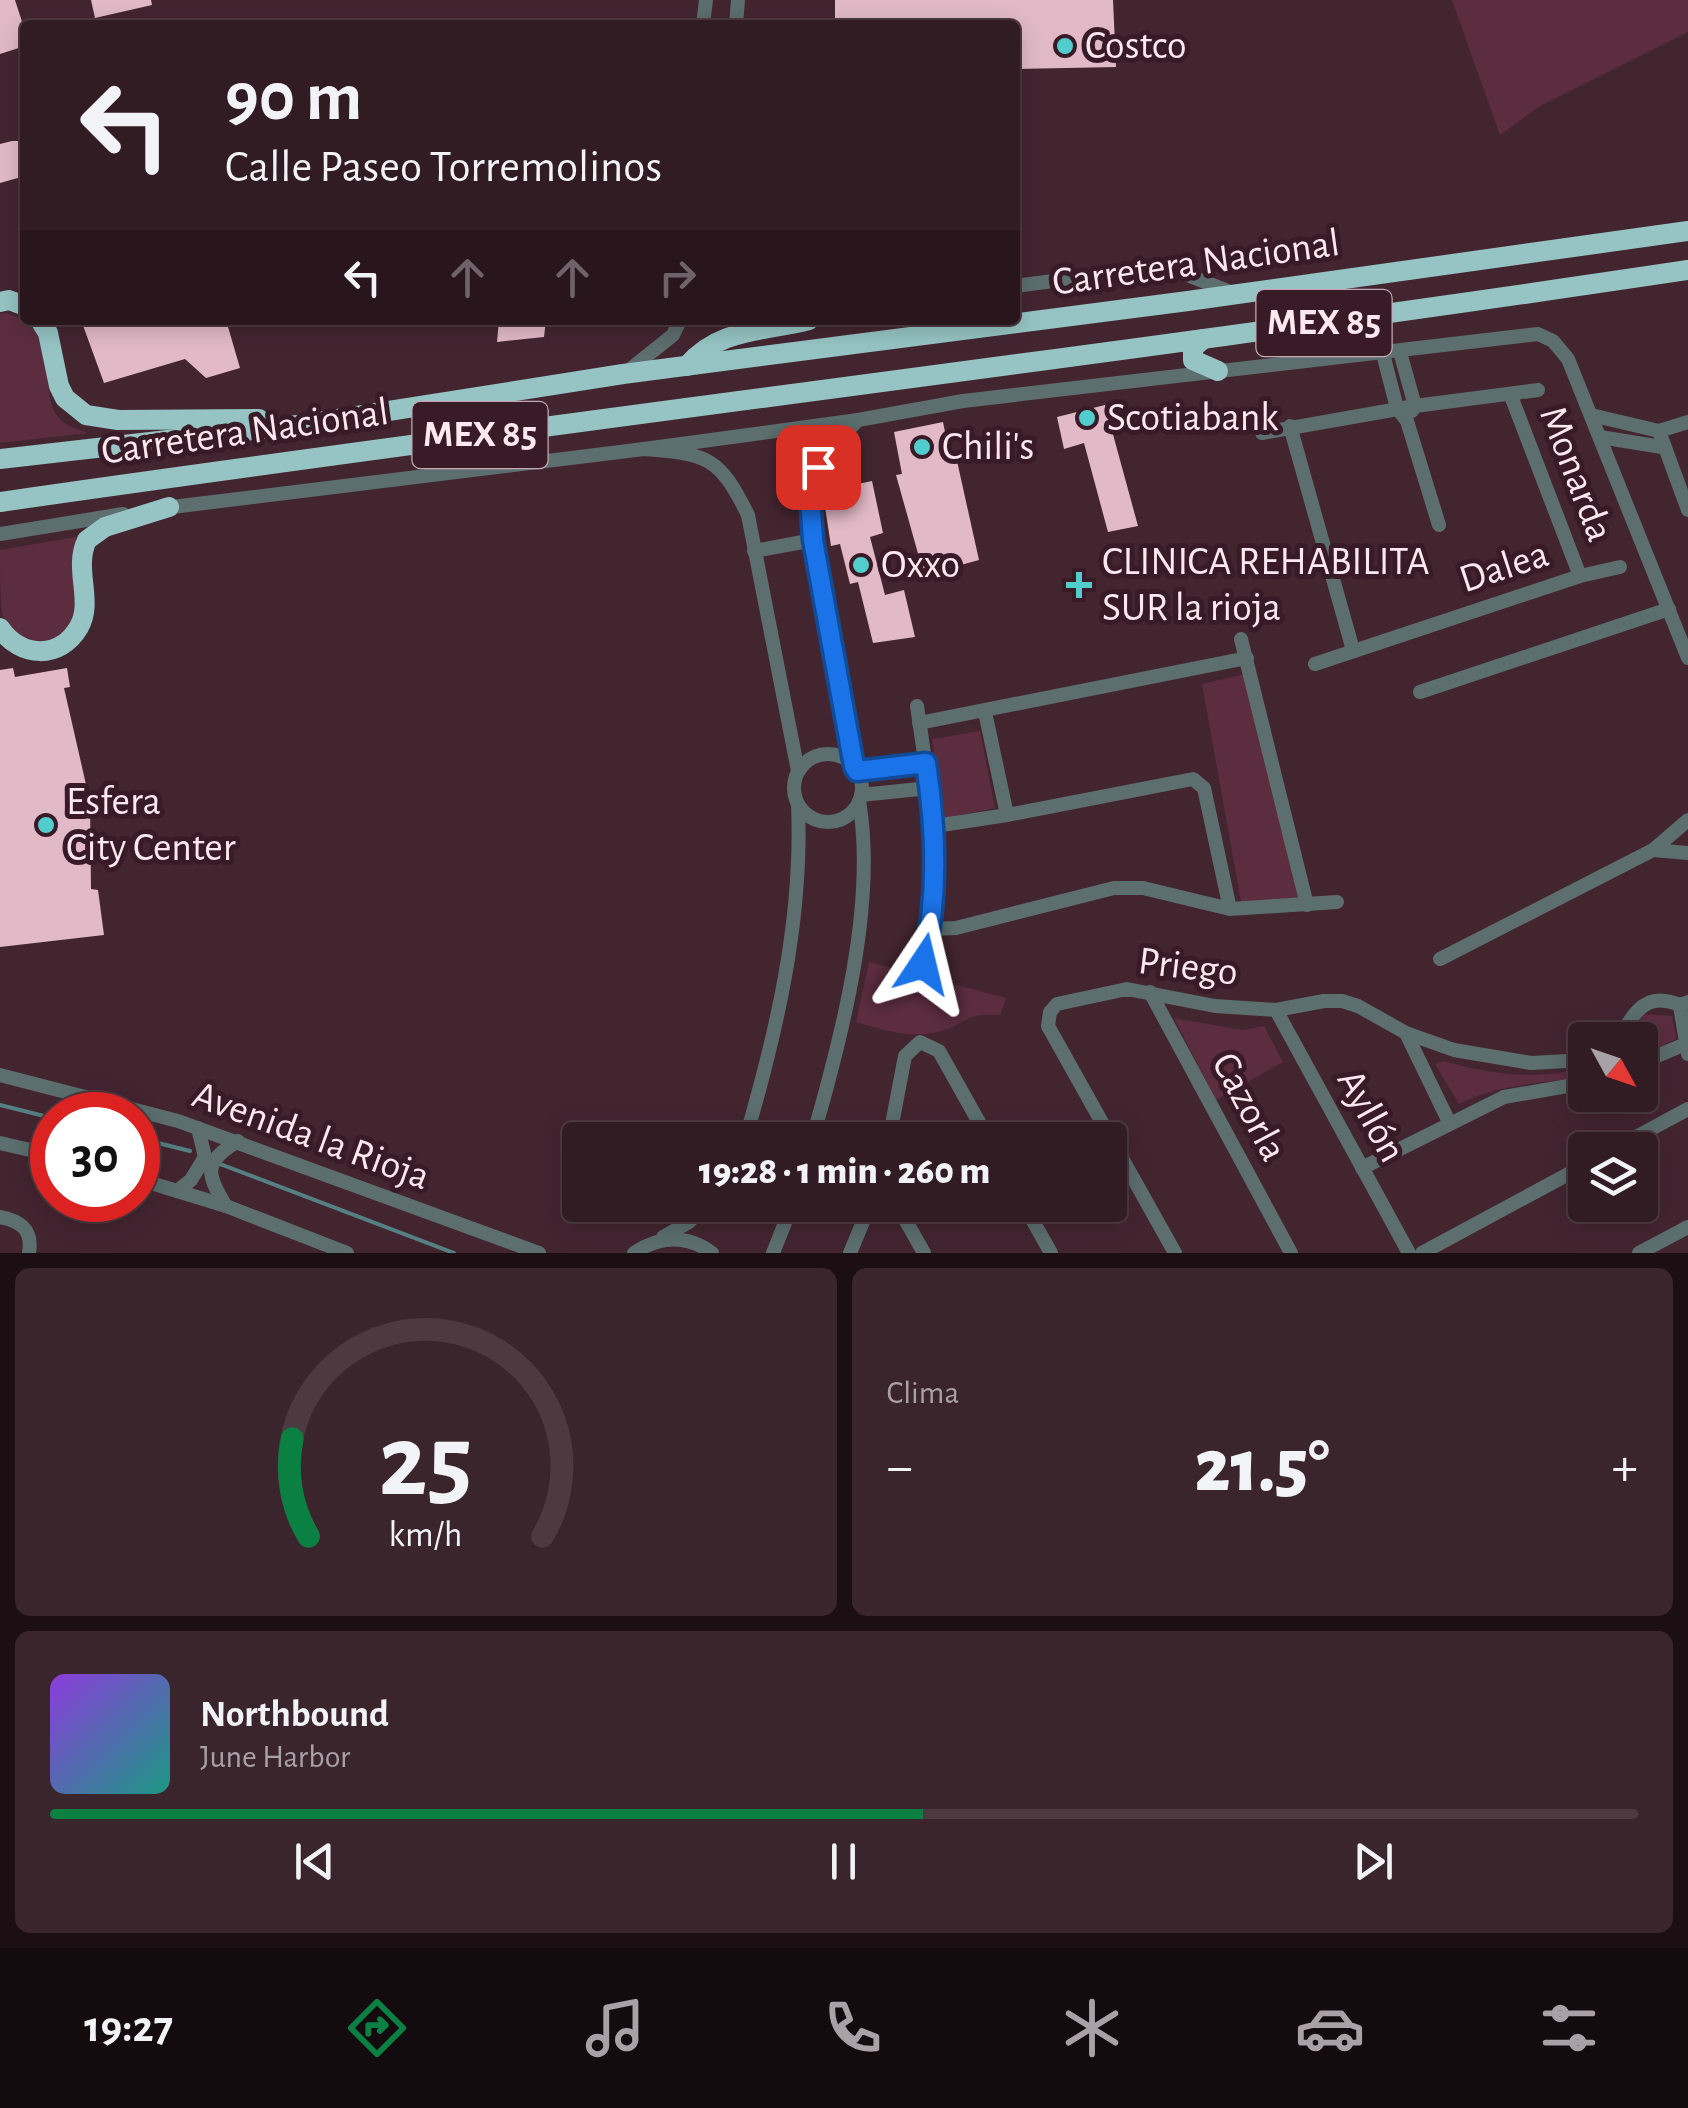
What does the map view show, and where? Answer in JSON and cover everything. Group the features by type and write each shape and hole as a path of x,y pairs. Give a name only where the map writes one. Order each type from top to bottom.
{"highway":[{"name":"Carretera Nacional","path":"1020,322 1688,230"},
{"name":"Carretera Nacional","path":"0,502 792,392 1203,340 1688,270"},
{"path":"43,325 65,398 98,419 248,418 306,424"},
{"path":"686,366 701,350 722,339 785,325"},
{"name":"Carretera Nacional","path":"0,459 306,424 624,374 998,325"},
{"path":"1203,340 1193,348 1193,360 1218,370"},
{"path":"0,628 13,644 41,653 70,639 84,614 80,571 87,540 104,527 169,507"}],"street":[{"path":"1020,285 1129,271 1172,270 1234,294"},
{"path":"624,374 672,335 677,325"},
{"path":"0,534 169,507 858,420 963,401 1526,335 1546,336 1568,359 1688,658"},
{"path":"1400,352 1415,406"},
{"path":"1383,354 1438,525"},
{"path":"1262,433 1290,426 1402,415 1415,406 1538,390"},
{"name":"Monarda","path":"1511,396 1580,576"},
{"path":"1591,415 1659,431 1688,422"},
{"path":"816,1122 854,960 864,827 813,540 810,497 818,467 858,420"},
{"path":"1290,426 1353,650"},
{"path":"1659,431 1662,448 1688,510"},
{"path":"1600,437 1662,448"},
{"path":"644,449 706,458 723,472 748,515 798,772"},
{"path":"754,551 813,540"},
{"name":"Dalea","path":"1315,664 1580,576 1620,568"},
{"path":"1420,692 1669,610"},
{"path":"1241,639 1307,905"},
{"path":"919,723 1246,658"},
{"path":"917,706 935,826 931,929 923,964"},
{"path":"985,712 1007,815"},
{"path":"750,1122 762,1082 793,932 798,876 798,804 794,782 798,772 814,757 825,754 836,755 856,769 926,763"},
{"path":"935,826 1193,778 1204,788 1230,909"},
{"path":"798,804 814,819 824,822 845,817 860,798 929,788"},
{"path":"1440,960 1653,850 1688,820"},
{"path":"1653,850 1688,853"},
{"path":"931,929 956,928 1114,888 1143,888 1230,909 1337,902"},
{"name":"Priego","path":"1176,1253 1048,1026 1050,1012 1057,1004 1127,989 1215,1006 1276,1010 1342,1001 1406,1033 1454,1050 1531,1064 1568,1061"},
{"name":"Cazorla","path":"1150,992 1291,1253"},
{"path":"1632,1022 1644,1006 1658,1000 1684,1004 1687,1047 1658,1056"},
{"name":"Ayllón","path":"1276,1010 1409,1253"},
{"path":"1406,1033 1449,1122"},
{"path":"892,1122 905,1056 920,1042 939,1051 979,1122"},
{"name":"Avenida la Rioja","path":"0,1074 146,1111 238,1141 538,1253"},
{"path":"1362,1168 1504,1096 1568,1087"},
{"path":"1645,1132 1688,1109"},
{"path":"176,1191 200,1170 204,1157 198,1128"},
{"path":"226,1206 214,1188 211,1166 214,1158 238,1141"},
{"path":"0,1144 30,1150"},
{"path":"1422,1253 1568,1174"},
{"path":"160,1186 226,1206 345,1253"},
{"path":"0,1217 14,1220 28,1232 32,1240 30,1253"},
{"path":"633,1252 689,1222"},
{"path":"773,1253 785,1222"},
{"path":"850,1253 863,1222"},
{"path":"907,1222 924,1253"},
{"path":"1034,1222 1051,1253"},
{"path":"1639,1253 1688,1227"},
{"path":"655,1242 673,1238 691,1241 712,1253"}],"shaded area":[{"path":"1452,0 1688,0 1688,32 1540,106 1500,135"},
{"path":"0,314 20,320 20,325 28,325 38,336 45,351 50,400 56,413 66,424 88,433 0,443"},
{"path":"76,537 82,586 79,615 72,626 51,639 39,641 16,634 2,613 0,550"},
{"path":"1245,674 1298,899 1242,907 1202,684"},
{"path":"980,731 995,808 944,818 932,739"},
{"path":"869,962 1006,998 1000,1015 973,1017 930,1034 877,1028 856,1022"},
{"path":"1643,1014 1672,1016 1676,1039 1658,1048 1658,1022 1639,1022"},
{"path":"1174,1018 1242,1030 1264,1026 1283,1062 1216,1100"},
{"path":"1445,1061 1515,1074 1568,1072 1568,1079 1504,1088 1459,1104 1435,1064"}],"building":[{"path":"0,0 15,0 21,20 20,48 0,54"},
{"path":"91,0 151,0 152,5 95,18"},
{"name":"Costco","path":"835,0 1113,0 1116,67 1020,69 1020,20 835,20"},
{"path":"20,141 20,177 0,183 0,144"},
{"path":"83,325 227,325 240,368 206,378 185,359 104,383"},
{"path":"499,325 545,325 544,337 497,342"},
{"path":"1105,405 1138,526 1108,532 1084,443 1064,449 1057,417"},
{"path":"943,422 951,462 957,461 979,560 924,575 896,475 902,474 894,432"},
{"path":"872,481 883,533 870,537 885,595 904,590 915,637 873,643 858,582 850,584 840,544 831,546 823,494"},
{"name":"Esfera City Center","path":"13,668 15,677 67,668 70,687 64,688 90,802 91,889 98,890 104,935 0,947 0,670"}],"waterway":[{"path":"0,1105 30,1112"},
{"path":"160,1144 190,1151"},
{"path":"220,1164 454,1253"}],"place":[{"name":"Costco","path":"1065,46"},
{"name":"Scotiabank","path":"1087,418"},
{"name":"Chili's","path":"922,447"},
{"name":"Oxxo","path":"861,565"},
{"name":"CLINICA REHABILITA SUR la rioja","path":"1079,585"},
{"name":"Esfera City Center","path":"46,825"}],"route":[{"path":"818,467 810,497 813,540 854,766 857,771 926,763 935,826 931,929 923,964"}]}
